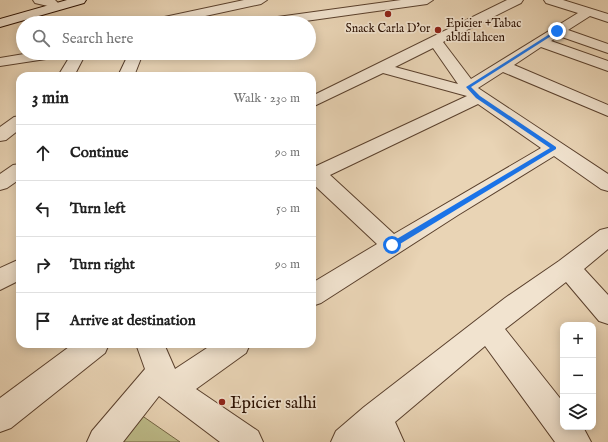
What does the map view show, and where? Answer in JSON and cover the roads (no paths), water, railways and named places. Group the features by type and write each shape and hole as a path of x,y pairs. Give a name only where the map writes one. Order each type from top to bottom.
{"street":[{"path":"39,0 57,1"},
{"path":"24,16 80,0"},
{"path":"187,16 261,0"},
{"path":"305,16 388,2 427,0"},
{"path":"316,100 517,0"},
{"path":"550,0 608,18"},
{"path":"0,17 57,1"},
{"path":"316,174 446,113 503,66 588,12"},
{"path":"0,23 16,18"},
{"path":"557,31 608,49"},
{"path":"436,41 473,92 608,184"},
{"path":"540,42 608,66"},
{"path":"0,62 16,60"},
{"path":"68,72 75,60"},
{"path":"128,72 133,60"},
{"path":"503,66 606,107"},
{"path":"383,68 473,92"},
{"path":"0,117 16,114"},
{"path":"0,136 16,124"},
{"path":"316,293 392,245 554,148"},
{"path":"0,183 16,173"},
{"path":"316,177 392,245"},
{"path":"347,442 381,430 488,328 514,306 568,268 608,236"},
{"path":"568,268 608,313"},
{"path":"0,280 16,270"},
{"path":"488,328 560,423"},
{"path":"0,416 90,348"},
{"path":"152,348 166,380 247,442"},
{"path":"103,442 166,380 228,348"},
{"path":"565,430 575,442"}],"place":[{"name":"Snack Carla D'or","path":"388,14"},
{"name":"Epicier +Tabac abldi lahcen","path":"438,30"},
{"name":"Epicier salhi","path":"222,402"}]}
